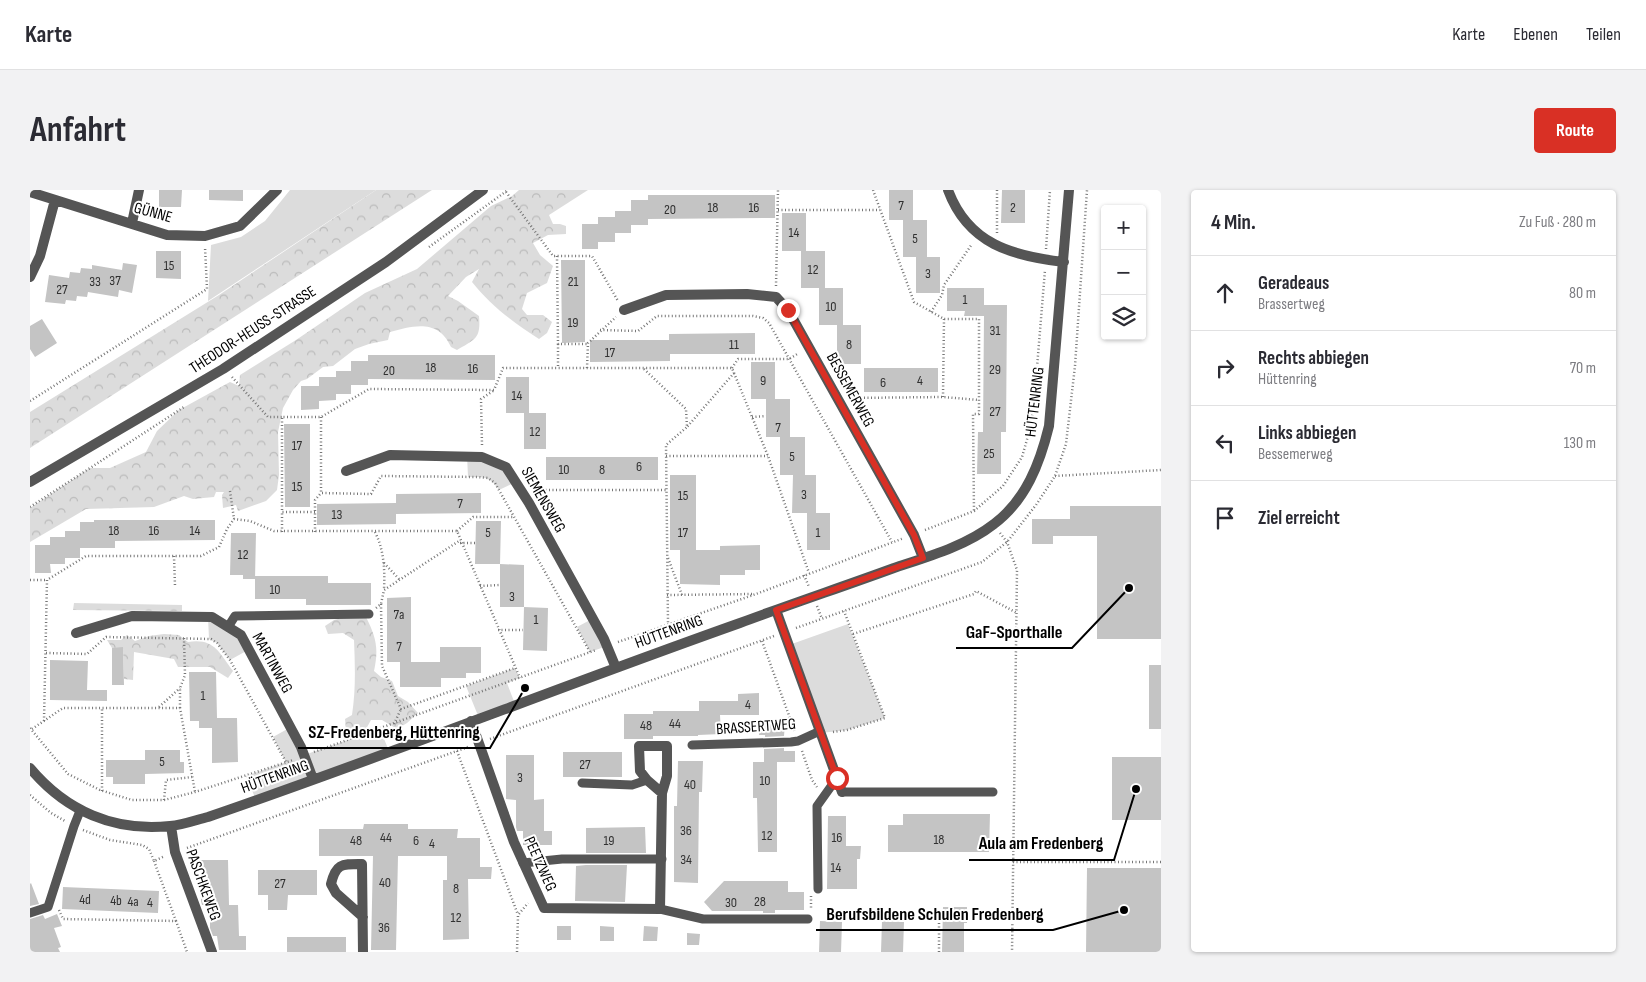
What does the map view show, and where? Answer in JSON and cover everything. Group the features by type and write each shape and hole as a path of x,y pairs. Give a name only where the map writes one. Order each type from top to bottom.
{"street":[{"path":"132,223 139,190"},
{"name":"GÜNNE","path":"30,192 167,235 205,236 240,226 277,190"},
{"name":"THEODOR-HEUSS-STRASSE","path":"30,482 223,369 386,262 483,190"},
{"path":"948,190 957,210 979,234 997,247 1026,256 1064,262"},
{"name":"HÜTTENRING","path":"30,768 53,792 80,811 105,821 138,827 171,826 208,818 616,668 923,558 972,537 994,525 1023,494 1044,449 1049,426 1069,190"},
{"path":"30,277 40,256 55,200"},
{"path":"624,310 666,295 747,294 776,297"},
{"name":"BESSEMERWEG","path":"776,297 788,310 809,347 914,535 923,558"},
{"name":"SIEMENSWEG","path":"346,471 390,455 482,457 506,467 525,496 607,646 616,668"},
{"name":"BRASSERTWEG","path":"776,610 842,792"},
{"name":"MARTINWEG","path":"76,633 132,616 212,617 240,635 290,727 313,779"},
{"name":"PEETZWEG","path":"471,721 523,863 544,908 660,909"},
{"path":"660,909 662,793 667,776 667,746 639,746 640,771 662,793"},
{"name":"PASCHKEWEG","path":"171,826 175,852 212,952"},
{"path":"362,917 336,893 331,884 334,872 343,864 362,864 363,952"}],"lane":[{"path":"228,627 235,616 369,614"},
{"name":"BRASSERTWEG","path":"692,745 798,741 821,732"},
{"path":"818,889 817,806 837,778"},
{"path":"582,783 632,785 647,780"},
{"path":"842,792 993,792"},
{"path":"30,913 48,907 80,811"},
{"path":"523,863 562,859 662,859"},
{"name":"PEETZWEG","path":"660,909 702,919 808,919"}],"path":[{"path":"508,190 506,192 553,256 592,256 624,310 600,330 587,344 587,368"},
{"path":"776,297 778,190"},
{"path":"873,190 914,302 944,319 979,318 980,414 973,414 974,511"},
{"path":"997,190 997,247"},
{"path":"180,708 63,708 30,729 68,774 102,791 132,800 164,800 195,792 286,762 394,724 590,652 756,594 974,511 1003,486 1022,457 1027,438 1034,404 1050,190"},
{"path":"154,861 982,562 1007,542 1027,517 1056,476 1066,444 1074,376 1087,190"},
{"path":"778,210 880,210"},
{"path":"931,312 942,295 944,285 979,234"},
{"path":"30,401 207,289 205,236"},
{"path":"558,256 558,368"},
{"path":"600,330 638,331 657,316 753,316 762,318 769,324 892,542"},
{"path":"943,398 944,319"},
{"path":"558,344 587,344"},
{"path":"732,368 738,359 789,359 809,347"},
{"path":"482,457 481,399 494,390 503,368 732,368"},
{"path":"643,368 686,409 687,427"},
{"path":"732,368 768,456 809,573"},
{"path":"668,624 666,445 687,427 734,373"},
{"path":"232,377 268,417 321,417 369,389 494,390"},
{"path":"837,398 979,400"},
{"path":"30,507 191,403"},
{"path":"752,417 766,416"},
{"path":"282,417 282,532"},
{"path":"315,532 315,500 321,493 321,417"},
{"path":"666,456 768,456"},
{"path":"1056,476 1161,470"},
{"path":"321,493 371,494 381,476 488,478 495,483 590,652"},
{"path":"525,496 534,490 666,490"},
{"path":"30,580 47,580 86,556 201,556 219,547 234,519 230,491"},
{"path":"282,512 315,512"},
{"path":"234,519 250,520 274,531 282,532 375,532 457,531 473,517 514,517"},
{"path":"994,525 1007,542 1017,570 1012,952"},
{"path":"457,531 460,542 520,678"},
{"path":"375,532 380,542 385,575 381,604 382,666 400,709 394,724"},
{"path":"384,590 460,542 476,543"},
{"path":"666,554 683,595"},
{"path":"174,556 175,586"},
{"path":"383,561 400,580"},
{"path":"44,721 47,580"},
{"path":"480,586 500,585"},
{"path":"853,634 974,594 976,591 1017,613"},
{"path":"667,595 756,594"},
{"path":"369,614 381,604"},
{"path":"821,732 847,730 885,718 844,611"},
{"path":"498,630 523,630"},
{"path":"46,653 87,654 106,637 211,639 217,643 230,660 286,762"},
{"path":"184,638 185,675 180,688 180,708 195,792"},
{"path":"762,641 812,780 825,796"},
{"path":"400,709 515,668"},
{"path":"159,707 180,688"},
{"path":"102,707 102,791"},
{"path":"457,751 518,915 517,952"},
{"path":"164,800 166,780 192,777"},
{"path":"30,795 51,814 74,826 110,840 142,845 150,849 187,952"},
{"path":"1013,862 1161,862"},
{"path":"808,919 811,919 810,889 818,889"},
{"path":"53,892 63,919 176,921"},
{"path":"518,915 536,894"},
{"path":"939,913 939,952"}],"green space":[{"path":"290,190 376,190 208,301 211,245 241,237 265,221"},
{"path":"376,190 432,190 30,448 30,412 219,295"},
{"path":"519,190 588,190 549,215 553,224 566,226 566,234 548,235 533,243 540,255 553,266 547,283 527,293 522,309 527,315 543,315 552,322 547,333 539,339 503,313 472,282 479,269 466,277 448,296 479,316 479,329 476,338 457,350 451,347 446,338 433,328 425,326 408,327 390,332 388,340 355,349 333,366 323,367 307,379 301,381 293,390 283,408 278,432 279,475 277,490 266,501 238,511 236,505 223,508 222,495 224,492 216,492 214,497 193,499 184,496 154,507 86,509 30,542 30,508 90,468 110,468 146,452 157,431 179,410 230,382 239,386 240,375 365,293 417,269 491,206 512,196"},
{"path":"467,455 506,467 516,482 499,490 493,482 486,478 468,477"},
{"path":"74,603 182,605 182,611 73,610"},
{"path":"349,616 366,617 376,643 374,671 381,677 392,681 398,696 408,702 418,713 397,729 382,720 371,720 366,729 352,734 346,730 345,719 352,715 354,696 354,640 343,633 328,634 325,626 334,620"},
{"path":"208,617 241,635 248,650 230,660 217,643 209,639"},
{"path":"592,619 607,646 590,652 577,627"},
{"path":"848,624 885,718 847,730 821,733 789,645"},
{"path":"127,635 135,641 149,636 179,635 188,642 197,641 210,645 220,653 233,671 228,678 210,667 178,667 174,659 134,652 133,680 124,679 123,648 112,648 107,640 121,640"},
{"path":"515,668 520,678 507,683 515,704 479,718 466,686"},
{"path":"291,727 304,755 380,729 389,751 256,800 246,776 286,762 273,737"}],"building":[{"path":"159,190 182,190 181,207 159,207"},
{"path":"209,190 243,190 243,201 209,200"},
{"path":"889,190 913,190 913,220 927,220 927,257 940,257 940,293 916,293 916,257 903,257 903,220 889,220"},
{"path":"1002,190 1025,190 1025,223 1001,223"},
{"path":"648,195 775,195 775,218 648,219 648,225 631,225 631,233 615,233 615,242 598,242 598,249 582,249 582,224 598,224 598,217 615,217 615,211 631,211 631,200 648,200"},
{"path":"782,213 806,213 806,251 782,251"},
{"path":"156,251 181,251 181,279 156,278"},
{"path":"801,251 825,251 825,288 801,288"},
{"path":"561,260 585,260 585,342 562,343"},
{"path":"123,263 137,265 132,293 119,290 118,297 88,292 87,297 77,296 76,301 66,300 65,304 45,302 49,275 69,278 70,272 80,273 81,268 92,269 92,265 122,270"},
{"path":"819,288 843,288 843,325 861,325 861,364 837,364 837,325 819,325"},
{"path":"947,288 984,288 984,305 1007,305 1006,432 1001,432 1001,474 977,474 978,432 983,432 984,316 964,316 965,311 947,311"},
{"path":"42,319 57,343 35,357 30,349 30,326"},
{"path":"755,333 755,354 670,354 670,361 590,362 590,340 669,340 669,334"},
{"path":"368,355 495,355 495,380 368,379 368,385 351,385 351,394 336,394 336,400 319,401 319,409 301,410 301,386 319,386 319,377 336,377 336,371 351,371 351,361 368,361"},
{"path":"751,362 775,362 775,399 790,399 790,437 805,437 805,475 816,475 816,513 830,513 830,550 807,550 807,513 792,513 793,475 780,475 780,437 766,437 766,399 751,399"},
{"path":"864,368 938,368 938,392 864,392"},
{"path":"506,377 529,377 529,413 546,413 546,449 524,449 524,413 506,413"},
{"path":"284,424 310,424 310,507 285,507"},
{"path":"546,457 658,457 658,480 546,480"},
{"path":"670,475 696,475 696,550 720,550 720,546 760,545 760,570 745,570 745,575 720,575 720,585 680,584 680,550 670,550"},
{"path":"481,493 481,513 396,514 396,524 317,525 317,504 396,503 396,494"},
{"path":"1070,506 1161,506 1161,639 1097,639 1097,536 1053,536 1053,544 1032,544 1032,519 1070,519"},
{"path":"94,520 215,520 215,540 115,541 115,548 80,548 80,558 65,558 65,564 50,564 51,573 35,573 35,545 50,545 50,537 65,537 65,531 80,531 80,522 94,522"},
{"path":"476,521 501,521 500,564 475,564"},
{"path":"231,533 256,533 255,579 243,579 243,575 230,575"},
{"path":"500,564 524,565 524,607 500,607"},
{"path":"255,576 328,576 328,583 371,583 371,605 306,605 306,599 255,599"},
{"path":"411,597 411,662 440,662 440,647 481,647 481,673 466,673 466,678 441,678 441,687 400,687 400,662 387,662 387,598"},
{"path":"524,607 548,608 547,651 523,650"},
{"path":"123,647 124,685 112,685 112,648"},
{"path":"50,660 88,661 87,690 107,690 107,701 50,700"},
{"path":"1149,665 1161,665 1161,729 1149,729"},
{"path":"189,672 216,672 217,718 237,718 238,762 212,763 212,728 199,728 199,721 190,721"},
{"path":"759,693 759,715 720,715 721,734 653,736 653,739 624,739 624,714 653,714 653,711 699,711 699,701 738,701 738,694"},
{"path":"759,723 785,723 784,736 765,737 765,735 759,735"},
{"path":"784,748 784,751 795,751 795,762 777,762 777,852 758,852 757,798 753,798 753,762 764,762 764,749"},
{"path":"145,750 180,750 180,762 184,762 184,773 145,774 145,784 113,784 113,777 106,777 106,760 145,760"},
{"path":"563,752 622,752 622,777 563,777"},
{"path":"506,755 534,755 534,800 544,799 544,831 552,831 552,845 523,845 523,831 517,831 516,827 516,800 506,799"},
{"path":"1112,757 1161,757 1161,820 1112,820"},
{"path":"678,761 703,761 702,792 699,792 698,883 674,882 674,806 677,806"},
{"path":"903,814 990,814 989,852 888,852 888,825 903,825"},
{"path":"828,816 846,816 846,846 861,846 860,859 857,859 857,889 827,889"},
{"path":"364,824 408,824 408,829 458,829 457,838 480,838 480,867 492,867 491,879 468,879 469,939 443,940 443,880 447,880 447,856 398,856 396,950 371,950 373,856 319,856 319,829 363,829"},
{"path":"645,827 646,853 586,853 586,828"},
{"path":"200,860 228,860 229,905 238,905 239,936 246,936 246,950 219,950 217,936 213,936 210,928 210,905 202,905 201,901"},
{"path":"627,865 625,902 575,901 576,866"},
{"path":"1087,868 1161,868 1161,952 1086,952"},
{"path":"258,870 317,870 317,895 288,895 287,910 268,910 268,895 258,895"},
{"path":"724,881 788,881 788,892 804,892 804,910 775,910 775,913 763,913 763,911 712,911 704,902"},
{"path":"30,884 39,904 30,906"},
{"path":"63,887 159,891 158,913 62,909"},
{"path":"943,907 967,907 967,923 964,923 964,952 942,952"},
{"path":"57,914 62,926 54,928 61,947 58,948 60,952 30,952 30,919 43,915 45,919"},
{"path":"820,921 842,922 841,952 819,952"},
{"path":"882,921 904,922 903,952 881,952"},
{"path":"557,926 571,926 571,940 557,940"},
{"path":"600,926 614,927 614,941 600,941"},
{"path":"644,926 658,927 657,941 643,941"},
{"path":"687,933 700,934 699,945 687,945"},
{"path":"287,937 346,937 346,952 287,952"}],"place":[{"name":"GaF-Sporthalle","path":"1129,588"},
{"name":"SZ-Fredenberg, Hüttenring","path":"525,688"},
{"name":"Aula am Fredenberg","path":"1136,789"},
{"name":"Berufsbildene Schulen Fredenberg","path":"1124,910"}],"route":[{"path":"788,310 914,535 923,558 776,610 837,778"}]}
